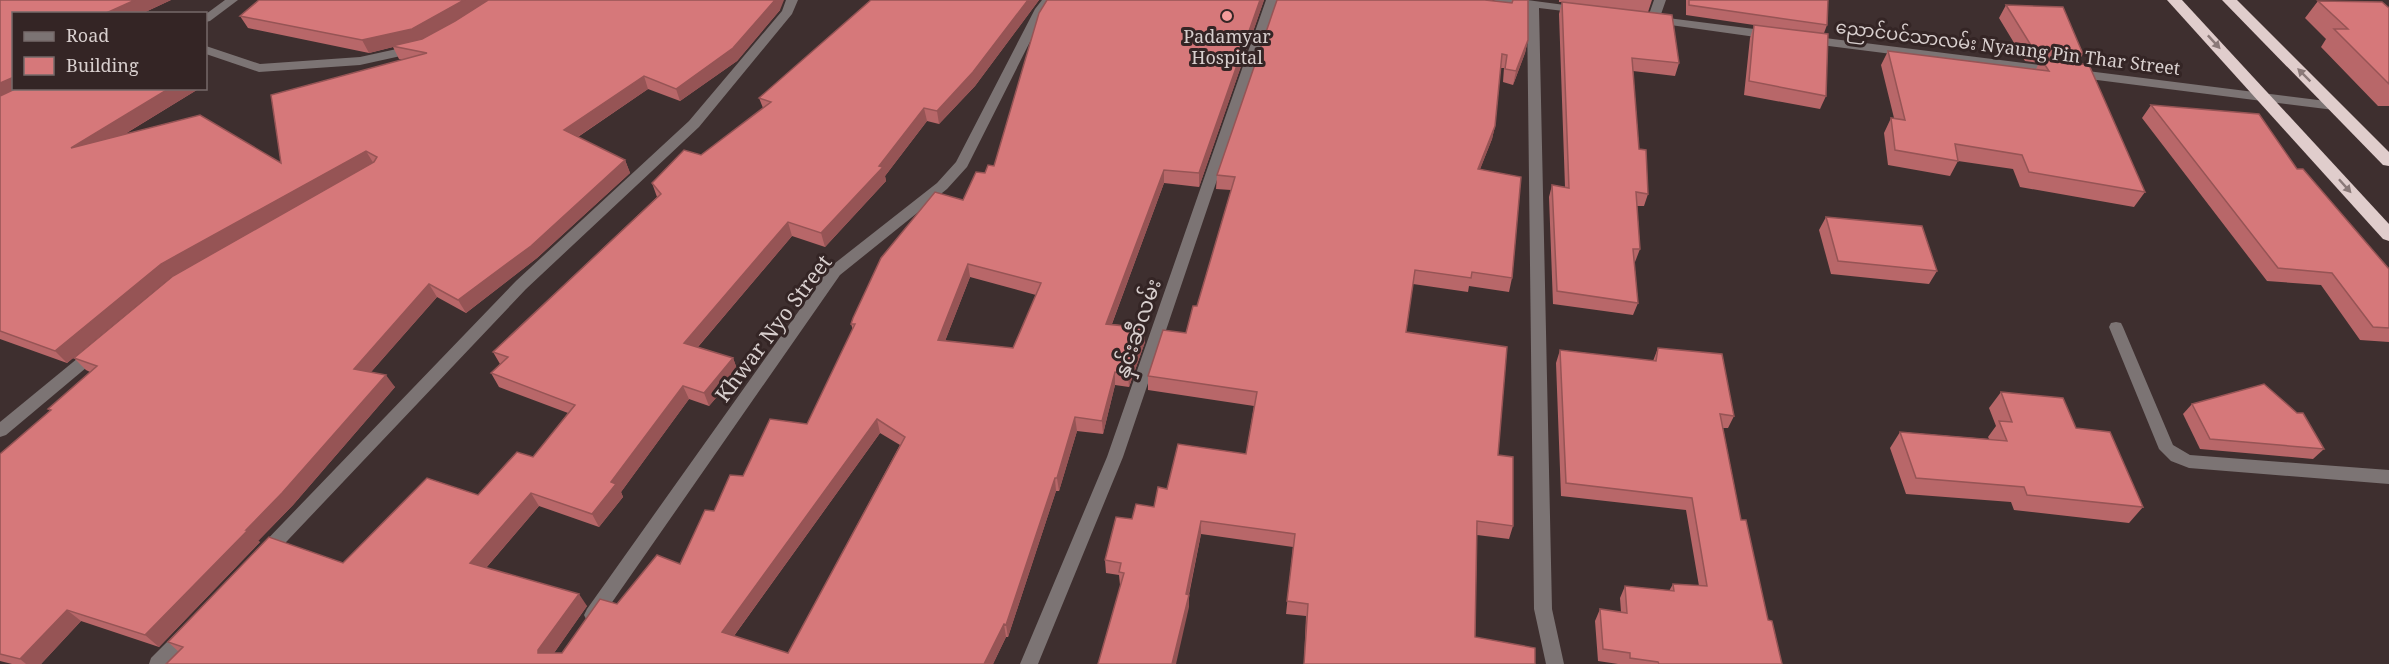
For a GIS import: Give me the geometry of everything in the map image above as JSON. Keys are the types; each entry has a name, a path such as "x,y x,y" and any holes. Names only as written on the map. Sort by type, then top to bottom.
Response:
{"highway":[{"path":"2174,0 2389,235"},
{"path":"2229,0 2389,161"}],"street":[{"path":"207,18 232,0"},
{"path":"257,561 521,285 693,124 788,12 792,0"},
{"name":"Khwar Nyo Street","path":"585,626 835,271 934,193 962,164 1041,9 1048,0"},
{"name":"နှင်းဆီလမ်း","path":"1029,664 1115,457 1272,0"},
{"path":"1499,0 1588,12"},
{"name":"ညောင်ပင်သာလမ်း Nyaung Pin Thar Street","path":"1660,0 1648,19 2334,106"},
{"path":"1533,4 1543,609 1555,664"},
{"path":"207,50 259,68 360,61 423,47 431,43"},
{"path":"2116,327 2167,448 2176,456 2189,461 2389,477"},
{"path":"0,431 106,342"},
{"path":"158,664 199,621"}],"building":[{"path":"0,0 135,0 108,12 12,12 12,78 0,83"},
{"path":"259,0 464,0 412,29 362,40 240,16"},
{"path":"488,0 775,0 733,48 676,89 644,76 564,130 625,160 531,246 458,300 429,284 354,369 386,375 282,493 246,530 248,530 145,635 67,610 20,659 0,654 0,454 97,366 74,358 173,276 374,162 377,157 366,151 161,264 55,351 0,331 0,96 13,90 167,90 71,148 200,115 281,163 271,95 427,53 392,46 422,39"},
{"path":"871,0 1028,0 973,72 937,111 924,108 879,166 883,167 821,233 788,222 684,343 733,358 704,393 683,386 611,482 616,484 592,514 531,493 470,563 579,594 538,653 562,653 600,599 617,604 657,555 680,564 705,510 714,511 730,475 743,476 770,419 807,424 855,324 851,324 853,318 881,258 935,192 963,200 976,172 985,173 988,165 994,166 1039,13 1047,0 1260,0 1199,173 1164,170 1106,324 1144,328 1128,374 1115,372 1102,421 1075,417 1057,478 1055,478 1006,625 1004,624 984,664 166,664 183,647 168,642 269,537 343,563 427,478 478,495 517,452 533,457 575,405 491,373 508,357 493,352 661,194 652,183 684,150 701,155 771,102 759,98","holes":["968,264 1041,283 1013,348 938,340","877,419 905,437 788,653 722,632"]},
{"path":"1277,0 1485,0 1512,3 1513,0 1528,0 1528,40 1516,71 1505,69 1507,55 1502,54 1495,126 1478,169 1521,177 1512,278 1472,272 1471,278 1415,270 1406,332 1507,347 1498,455 1513,457 1513,526 1477,521 1475,637 1535,648 1535,664 1304,664 1308,604 1287,601 1295,534 1201,521 1186,594 1189,595 1172,664 1098,664 1124,573 1119,572 1121,563 1105,560 1116,517 1132,519 1136,504 1154,507 1158,487 1167,489 1178,444 1246,454 1257,392 1148,376 1163,330 1186,333 1193,306 1197,306 1235,177 1217,175"},
{"path":"1689,0 1828,0 1827,25 1689,5"},
{"path":"2318,1 2382,2 2389,8 2389,84 2334,29 2348,29"},
{"path":"1562,2 1672,15 1679,63 1632,58 1639,149 1646,150 1648,194 1636,192 1640,249 1633,249 1638,303 1557,291 1552,185 1569,188"},
{"path":"2006,5 2063,7 2083,54 2032,47"},
{"path":"1754,25 1828,34 1826,96 1749,81"},
{"path":"1888,51 2049,71 2041,59 2089,65 2145,192 2029,172 2022,155 1955,144 1958,161 1895,150 1891,118 1905,120"},
{"path":"2151,105 2259,114 2297,169 2303,169 2389,269 2389,328 2373,327 2332,273 2278,268"},
{"path":"1826,217 1922,226 1937,271 1838,261"},
{"path":"1658,348 1722,354 1734,416 1720,414 1741,520 1746,520 1768,620 1772,621 1782,664 1659,664 1630,658 1630,653 1603,649 1600,609 1627,613 1625,586 1674,591 1673,584 1707,586 1692,498 1566,483 1560,350 1656,361"},
{"path":"2264,384 2297,413 2303,413 2324,449 2210,439 2192,404"},
{"path":"2001,392 2063,398 2076,428 2110,432 2143,507 2027,495 2024,487 1916,478 1900,432 2007,441 1999,421 2012,422"}],"place":[{"name":"Padamyar Hospital","path":"1227,16"}]}
